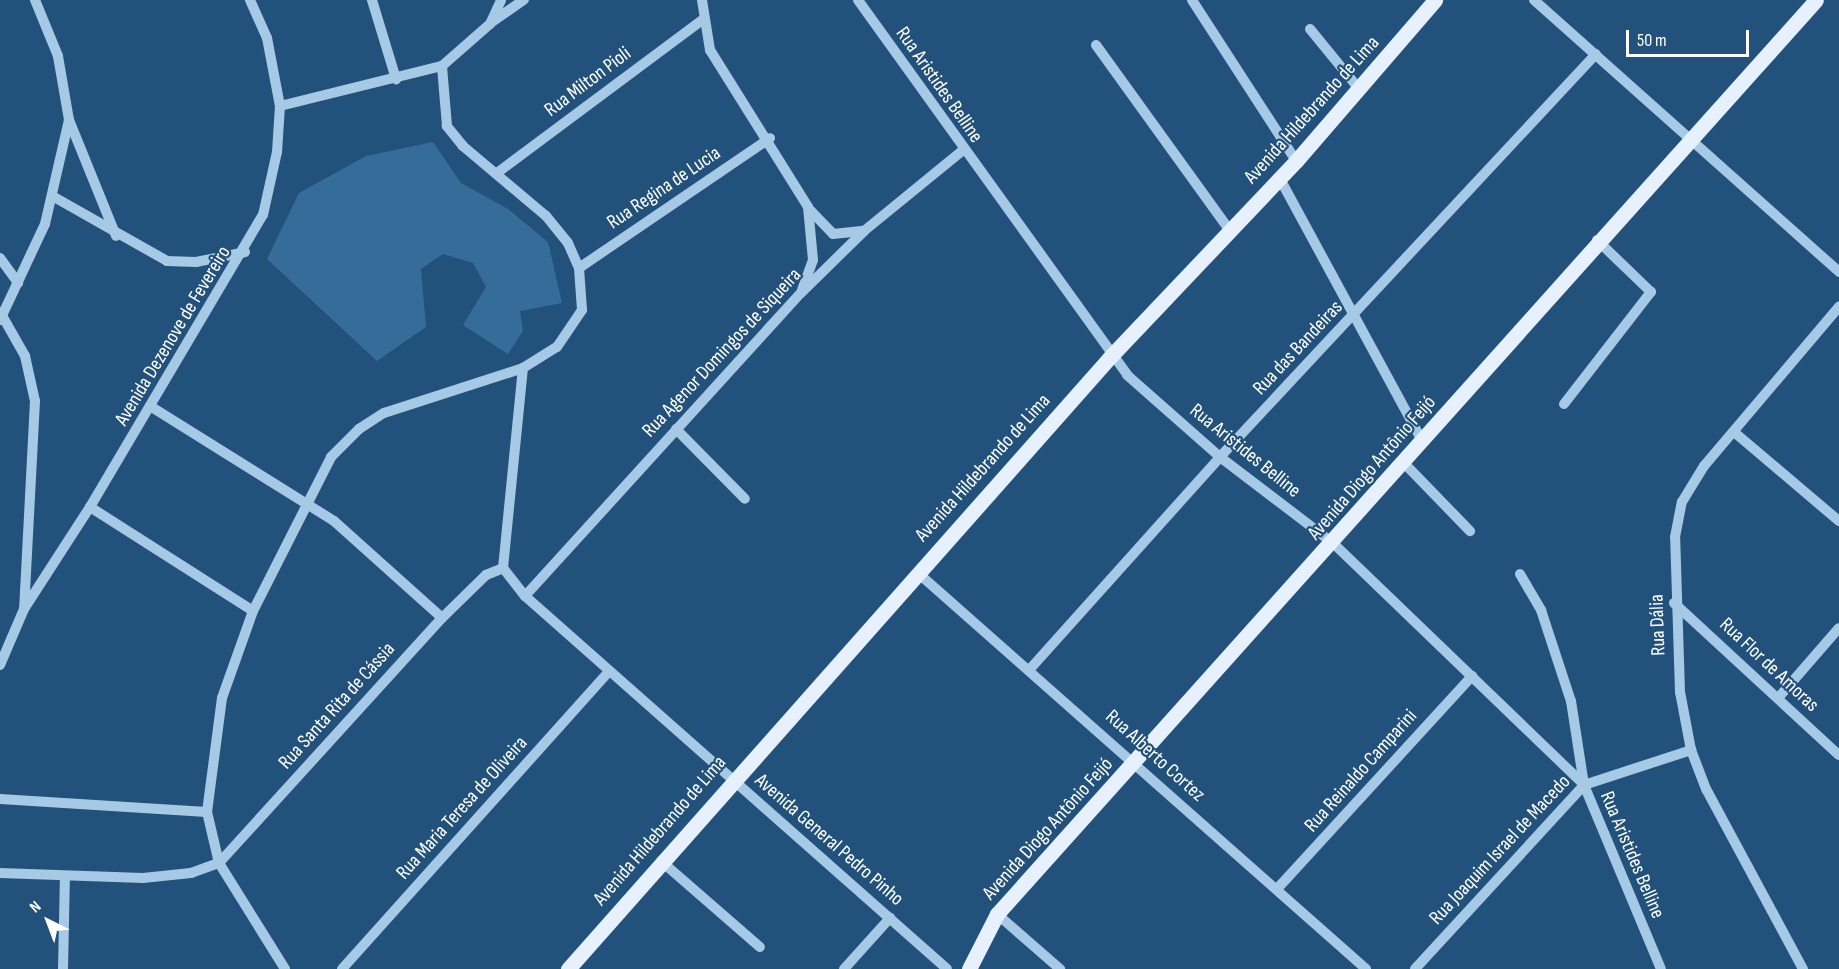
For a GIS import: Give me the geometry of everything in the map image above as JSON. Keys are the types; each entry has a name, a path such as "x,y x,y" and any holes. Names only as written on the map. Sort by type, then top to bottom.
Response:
{"main road":[{"name":"Avenida Hildebrando de Lima","path":"568,969 661,861 1110,357 1280,179 1360,90 1435,0"},
{"name":"Avenida Diogo Antônio Feijó","path":"969,969 997,914 1137,763 1334,544 1597,240 1816,0"}],"street":[{"path":"35,0 58,56 69,120 116,236"},
{"name":"Avenida Dezenove de Fevereiro","path":"0,665 24,609 90,507 245,252 273,177 280,106 267,38 250,0"},
{"path":"372,0 396,79"},
{"path":"490,24 501,0"},
{"path":"280,106 442,66 490,24 524,0"},
{"path":"702,0 702,20 710,50 770,138 808,207 833,234 864,231"},
{"name":"Rua Aristides Belline","path":"858,0 962,151 1110,357 1220,457 1334,544 1584,785 1661,969"},
{"path":"1192,0 1296,161"},
{"path":"1534,0 1839,272"},
{"name":"Rua Milton Pioli","path":"497,173 702,20"},
{"path":"1310,30 1360,90"},
{"path":"1096,45 1230,231"},
{"name":"Rua das Bandeiras","path":"1030,669 1220,457 1596,54"},
{"path":"285,969 219,863 207,812 222,698 253,611 306,502 331,457 373,418 523,368 573,330 582,310 579,267 546,216 447,126 442,66"},
{"path":"24,609 35,401 25,356 1,315 18,283 54,197 69,120"},
{"name":"Rua Regina de Lucia","path":"579,267 770,138"},
{"name":"Rua Agenor Domingos de Siqueira","path":"525,596 801,293 864,231 962,151"},
{"path":"1280,179 1423,442"},
{"path":"54,197 116,236 166,261 196,262 245,252"},
{"path":"801,293 813,260 808,207"},
{"path":"1564,404 1652,292 1597,240"},
{"path":"0,258 18,283"},
{"name":"Rua Dália","path":"1803,969 1706,789 1691,750 1680,692 1674,603 1682,502 1734,432 1839,307"},
{"path":"503,568 523,368"},
{"path":"150,406 306,502 442,618"},
{"path":"676,429 745,499"},
{"path":"1734,432 1839,521"},
{"path":"1404,463 1470,531"},
{"path":"90,507 253,611"},
{"name":"Avenida General Pedro Pinho","path":"503,568 525,596 947,969"},
{"name":"Rua Santa Rita de Cássia","path":"219,863 442,618 486,575 503,568"},
{"name":"Rua Alberto Cortez","path":"918,573 1137,763 1277,890 1353,965 1366,969"},
{"path":"1520,574 1541,610 1571,701 1584,785"},
{"name":"Rua Flor de Amoras","path":"1674,603 1779,697 1839,755"},
{"path":"1779,697 1839,628"},
{"name":"Rua Maria Teresa de Oliveira","path":"342,969 609,671"},
{"name":"Rua Reinaldo Camparini","path":"1277,890 1472,676"},
{"name":"Rua Joaquim Israel de Macedo","path":"1415,969 1584,785 1691,750"},
{"path":"0,799 207,812"},
{"path":"661,861 760,947"},
{"path":"0,873 65,877 162,876 219,863"},
{"path":"63,969 65,877"},
{"path":"997,914 1060,969"},
{"path":"844,969 890,918"}],"shaded area":[{"path":"433,142 461,183 508,209 548,242 562,303 520,311 523,331 508,354 463,325 486,287 473,263 443,254 421,269 426,327 377,361 267,259 299,193 366,156"}]}
